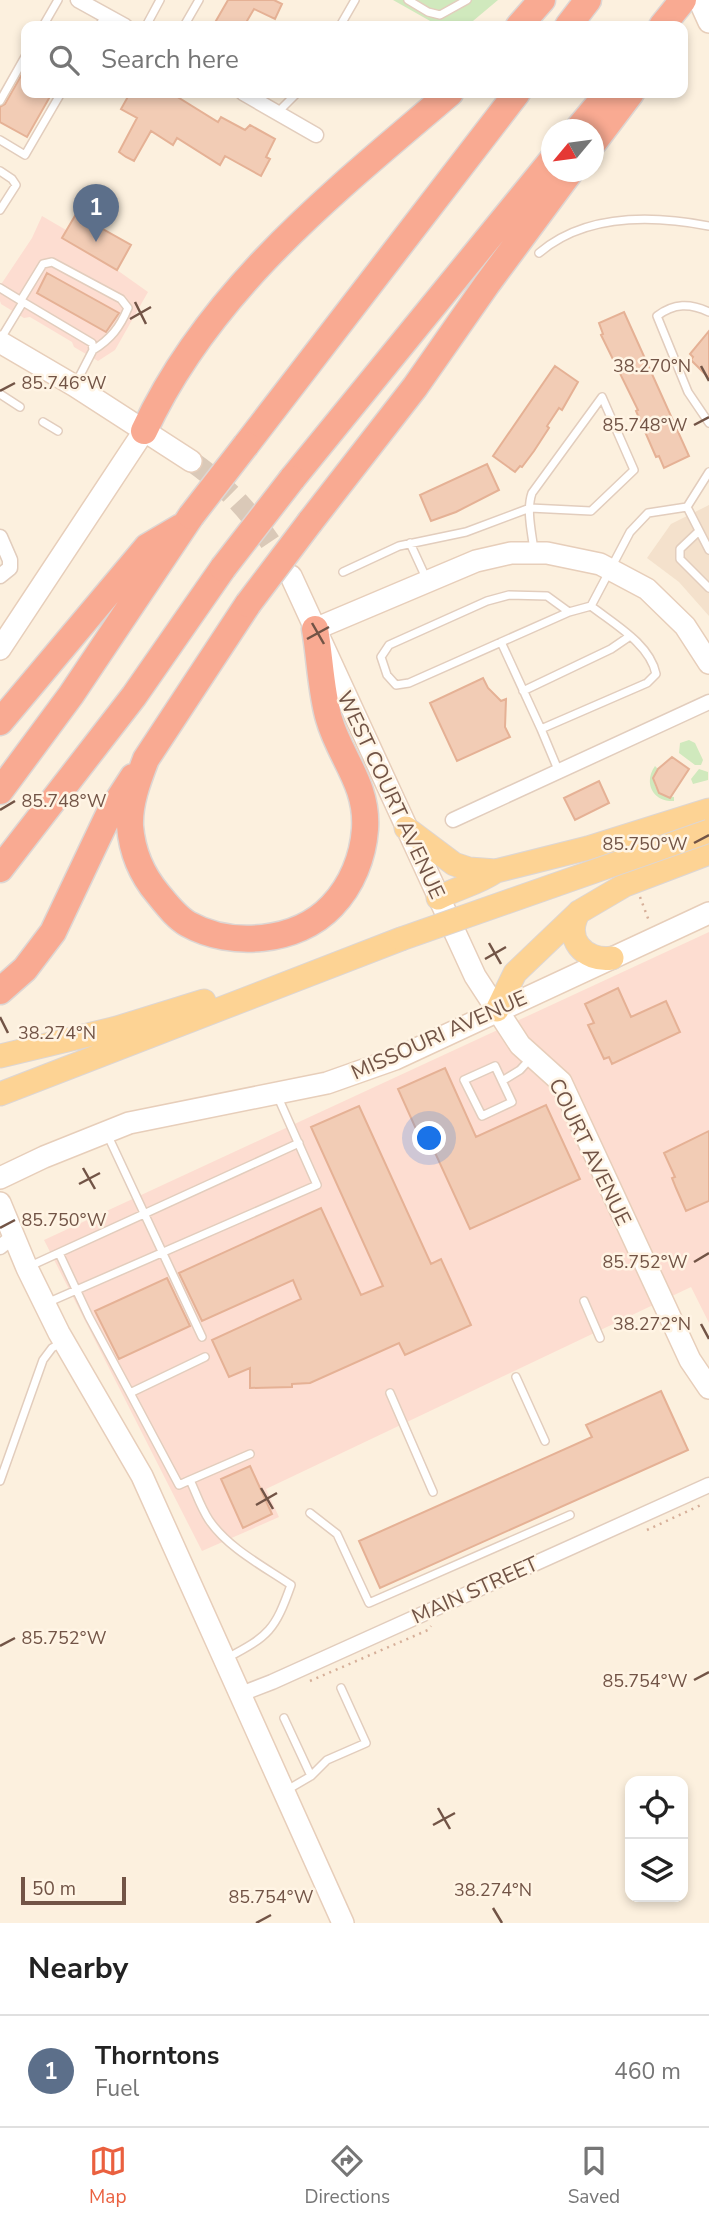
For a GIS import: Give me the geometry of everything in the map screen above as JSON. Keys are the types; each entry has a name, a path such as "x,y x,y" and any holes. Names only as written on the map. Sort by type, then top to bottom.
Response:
{"highway":[{"path":"523,21 542,0"},
{"path":"572,21 588,0"},
{"path":"666,21 684,0"},
{"path":"144,430 159,399 232,295 306,218 444,98"},
{"path":"0,791 71,695 189,520 513,98"},
{"path":"586,119 604,98"},
{"path":"604,128 627,98"},
{"path":"0,869 134,696 223,568 292,479 541,172"},
{"path":"0,991 25,969 53,932 109,814 248,604 415,387 563,182"},
{"path":"0,722 147,547 189,520"},
{"path":"167,723 146,759 135,788 131,814 133,845 140,868 153,888 171,910 187,923 211,934 236,939 261,938 288,933 311,922 331,907 348,884 363,844 365,816 359,787 329,719 316,629"}],"main road":[{"path":"407,828 454,864 469,869 496,871 624,837 709,810"},
{"path":"0,1094 401,939 709,831"},
{"path":"498,1010 515,973 579,912 613,891 639,890 709,853"},
{"path":"438,898 461,886 485,879 496,871"},
{"path":"579,912 573,925 574,939 578,945 593,957 612,958"},
{"path":"0,1056 117,1028 401,939"}],"street":[{"path":"78,0 102,21"},
{"path":"699,0 709,22"},
{"path":"252,98 316,135"},
{"path":"0,341 191,461"},
{"path":"0,649 144,430"},
{"path":"0,537 10,560 10,568 0,576"},
{"path":"316,629 476,561 511,553 534,552 583,559 611,569 647,589 685,626 709,663"},
{"name":"WEST COURT AVENUE","path":"291,576 475,976 498,1010"},
{"path":"453,820 708,706"},
{"name":"MISSOURI AVENUE","path":"0,1178 44,1157 129,1124 327,1083 396,1059 709,913"},
{"name":"COURT AVENUE","path":"498,1010 520,1045 561,1082 690,1360 709,1388"},
{"path":"0,1202 7,1241 27,1268 64,1342 142,1476 343,1923"},
{"name":"MAIN STREET","path":"241,1694 709,1485"}],"lane":[{"path":"46,21 58,0"},
{"path":"149,21 160,0"},
{"path":"187,21 199,0"},
{"path":"343,21 355,0"},
{"path":"408,0 428,12 440,15 467,0"},
{"path":"0,102 21,64"},
{"path":"0,140 25,155 58,98"},
{"path":"277,112 292,98"},
{"path":"0,171 12,178 16,184 0,210"},
{"path":"539,253 572,232 598,223 630,219 674,219 709,226"},
{"path":"0,341 43,264 52,262 121,299 128,308 123,320 110,339 93,350 75,386"},
{"path":"0,288 92,343 93,350"},
{"path":"709,312 686,304 657,316 688,392 709,423"},
{"path":"0,394 20,407"},
{"path":"344,572 410,543 466,532 530,508 591,511 634,470 602,397 532,493 530,508 534,552"},
{"path":"43,422 58,431"},
{"path":"569,612 547,596 509,595 487,601 389,645 381,657 387,675 396,685 409,683 569,612 591,606 630,532 648,513 687,507 709,472"},
{"path":"687,507 709,550"},
{"path":"699,531 680,549 680,559 709,588"},
{"path":"410,543 428,581"},
{"path":"541,729 647,683 656,674 653,660 630,636 591,606"},
{"path":"523,691 611,649 630,636"},
{"path":"501,642 559,772"},
{"path":"502,1080 520,1070 532,1057"},
{"path":"495,1066 502,1080 512,1102 482,1116 464,1080 495,1066"},
{"path":"45,1304 317,1185 276,1093"},
{"path":"106,1132 202,1337"},
{"path":"27,1268 299,1143"},
{"path":"59,1253 179,1485 250,1454"},
{"path":"584,1301 600,1338"},
{"path":"0,1481 43,1360 52,1348 64,1342"},
{"path":"130,1393 205,1357"},
{"path":"516,1377 545,1441"},
{"path":"390,1393 433,1492"},
{"path":"190,1480 207,1518 217,1531 290,1585 281,1613 270,1632 259,1641 226,1658"},
{"path":"310,1513 337,1534 369,1603 570,1515"},
{"path":"284,1792 311,1776 327,1760 366,1743 341,1688"},
{"path":"284,1718 311,1776"}],"path":[{"path":"639,890 649,920"}],"shaded area":[{"path":"76,214 131,245 117,270 148,292 115,350 98,361 74,347 72,342 30,317 24,318 0,301 0,286 32,238 42,216 66,230"},
{"path":"709,505 709,616 679,582 647,558 671,524"},
{"path":"709,932 709,1323 691,1287 266,1489 279,1517 202,1551 44,1240"}],"green space":[{"path":"393,0 498,0 473,21 430,21"},
{"path":"689,740 695,743 703,760 701,765 695,765 679,753 680,743"},
{"path":"655,766 658,769 654,779 656,788 663,795 674,797 674,801 660,798 652,790 650,779"},
{"path":"699,769 708,772 708,780 693,784 691,779"}],"building":[{"path":"228,0 274,0 282,4 275,19 254,9 247,21 216,21"},
{"path":"21,76 21,98 49,98 27,137 0,122 0,107 5,104"},
{"path":"127,98 179,98 218,122 221,117 245,130 250,125 275,139 266,157 270,159 261,176 225,156 220,165 177,138 173,145 151,131 134,161 119,152 137,118 121,109"},
{"path":"76,214 131,245 117,270 62,238"},
{"path":"47,273 119,313 106,332 37,293"},
{"path":"624,312 689,456 664,468 659,456 656,457 636,411 638,410 601,335 603,334 599,323"},
{"path":"709,331 709,378 691,360 693,357 690,354"},
{"path":"555,366 578,382 562,410 559,408 547,426 549,428 534,451 515,472 493,456"},
{"path":"487,464 499,490 456,512 431,521 420,495"},
{"path":"483,678 488,688 501,701 506,699 505,727 510,737 457,761 430,703"},
{"path":"672,757 689,769 670,798 659,793 653,778 658,769"},
{"path":"599,781 609,803 575,820 564,798"},
{"path":"618,988 631,1017 666,1001 680,1032 612,1064 609,1057 604,1059 588,1025 594,1023 585,1004"},
{"path":"445,1068 476,1137 546,1105 580,1179 470,1229 432,1146 425,1149 398,1089"},
{"path":"359,1106 431,1264 441,1259 471,1325 405,1355 399,1343 310,1383 292,1384 292,1387 250,1388 250,1368 229,1377 212,1340 301,1299 293,1280 202,1321 179,1273 321,1208 361,1295 383,1286 311,1127"},
{"path":"709,1131 709,1201 686,1211 664,1153"},
{"path":"167,1278 190,1326 119,1359 95,1311"},
{"path":"661,1391 688,1450 380,1588 359,1541 592,1437 586,1425"},
{"path":"250,1466 272,1514 243,1528 221,1479"}],"tunnel":[{"path":"191,461 220,484 246,510 288,571"}],"place":[{"name":"Thorntons","path":"96,242"}]}
